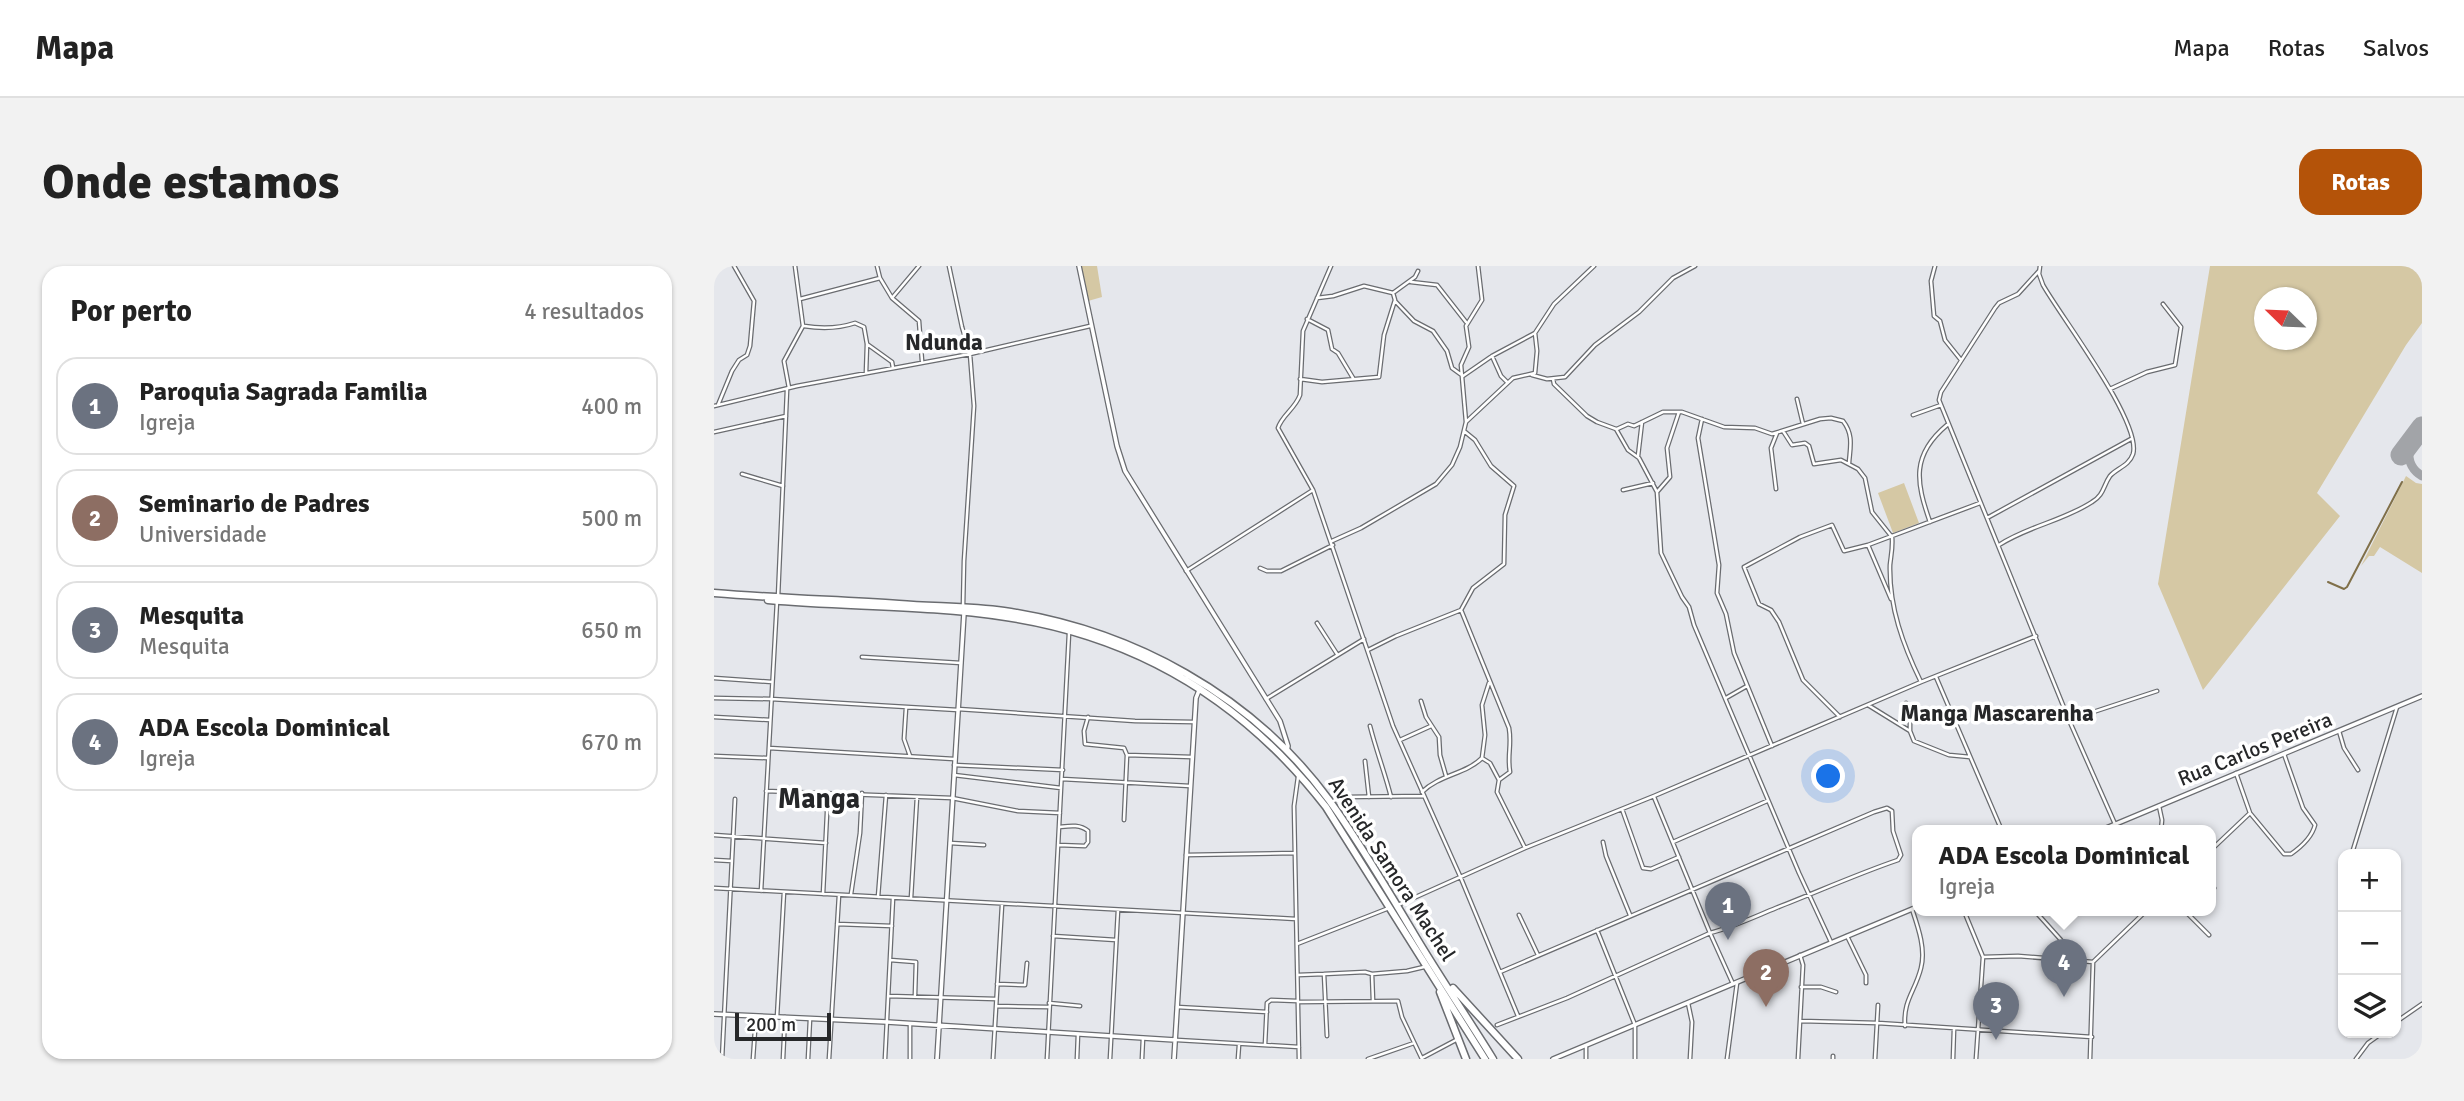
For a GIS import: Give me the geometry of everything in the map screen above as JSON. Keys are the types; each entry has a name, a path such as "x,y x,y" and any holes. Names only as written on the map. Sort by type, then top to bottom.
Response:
{"highway":[{"name":"Avenida Samora Machel","path":"714,595 1005,611 1059,622 1108,637 1155,656 1217,692 1287,751 1330,802 1485,1059"},
{"name":"Avenida Samora Machel","path":"964,610 1069,630 1127,649 1200,687 1266,739 1326,807 1443,979 1493,1059"},
{"path":"1433,975 1466,1059"},
{"path":"1443,979 1518,1058"}],"street":[{"path":"716,406 732,371 739,360 747,355 750,346 754,301 734,266"},
{"path":"761,891 788,388 784,361 803,326 795,266"},
{"path":"877,266 880,278 892,298 919,322 922,361"},
{"path":"892,298 919,266"},
{"path":"937,1059 974,406 970,354 961,327 949,266"},
{"path":"1079,266 1117,446 1125,471 1284,730 1287,751"},
{"path":"1331,266 1306,319 1302,335 1301,389 1298,401 1278,428 1313,490 1400,740 1518,1016"},
{"path":"1466,323 1482,300 1478,266"},
{"path":"1463,376 1492,356 1535,333 1554,304 1589,267 1594,266"},
{"path":"1466,422 1516,376 1532,375 1553,379 1565,377 1595,345 1639,312 1673,278 1695,266"},
{"path":"1935,266 1931,281 1934,316 1940,321 1945,340 1961,360"},
{"path":"1999,545 2018,534 2072,513 2100,497 2109,477 2131,458 2133,453 2132,438 2109,389 2043,285 2040,266"},
{"path":"1393,293 1418,271"},
{"path":"2039,271 2018,294 1994,308 1941,392 1941,405 2114,825"},
{"path":"800,299 880,278"},
{"path":"1260,568 1281,571 1436,484 1452,465 1466,422 1461,365 1469,347 1466,323 1437,285 1409,281"},
{"path":"1317,298 1364,286 1393,293"},
{"path":"1393,293 1395,300 1414,321 1433,331 1447,351 1452,368 1463,376"},
{"path":"1300,379 1322,382 1379,377 1384,335 1395,300"},
{"path":"2109,389 2147,372 2175,365 2181,327 2163,304"},
{"path":"1306,319 1328,330 1332,349 1338,353 1353,378"},
{"path":"803,326 824,329 855,323 863,327 867,344 866,373"},
{"path":"716,406 788,388 970,354 1091,326"},
{"path":"1532,375 1536,371 1537,360 1535,333"},
{"path":"867,344 889,360 893,368"},
{"path":"1492,356 1501,376 1507,382"},
{"path":"1553,379 1554,384 1581,411 1597,422 1616,429 1628,450 1639,458 1653,483 1657,492 1661,553 1689,607 1749,757 1831,942"},
{"path":"1797,399 1803,424"},
{"path":"1913,415 1941,405"},
{"path":"1616,429 1656,418 1663,412 1679,412 1724,427 1755,428 1777,433 1831,418 1843,421 1848,430 1852,444 1849,463"},
{"path":"1657,492 1670,477 1667,448 1679,412"},
{"path":"714,432 786,416"},
{"path":"1702,419 1698,438 1719,565 1717,593 1726,614 1734,653 1772,746"},
{"path":"1639,458 1642,422"},
{"path":"1930,522 1919,485 1918,468 1935,434 1948,424"},
{"path":"1367,650 1461,610 1473,588 1504,564 1505,515 1514,486 1491,466 1475,440 1464,430"},
{"path":"1783,431 1792,445 1805,443 1809,446 1814,464 1835,460 1849,463 1863,475 1872,512 1892,537 1892,601"},
{"path":"1776,489 1771,448 1777,433"},
{"path":"1987,518 2132,438"},
{"path":"742,474 783,486"},
{"path":"1623,490 1653,483"},
{"path":"1185,571 1313,490"},
{"path":"1840,718 1803,680 1779,622 1771,610 1759,604 1744,567 1800,537 1832,525 1842,551 1892,537 1980,503"},
{"path":"1868,545 1892,601 1901,637 1921,682"},
{"path":"1461,610 1512,741 1507,758 1510,772 1499,780"},
{"path":"1317,623 1337,654"},
{"path":"1047,1059 1069,630"},
{"path":"1297,944 1394,906 1525,848 2036,636"},
{"path":"1266,699 1364,639"},
{"path":"862,657 961,663"},
{"path":"1936,677 2000,825"},
{"path":"714,678 772,682"},
{"path":"1330,802 1345,797 1423,794 1432,783 1475,764 1482,758 1485,735 1482,705 1490,681"},
{"path":"1726,698 1748,685"},
{"path":"1174,1059 1194,722 1200,687"},
{"path":"2069,720 2157,691"},
{"path":"714,698 1194,722"},
{"name":"Rua Carlos Pereira","path":"2114,825 2422,698"},
{"path":"1421,701 1431,726 1439,737 1440,755 1447,776"},
{"path":"1906,703 1910,710 1910,731 1914,741 1949,755 1970,757"},
{"path":"1868,705 1910,731"},
{"path":"906,707 905,739 910,756"},
{"path":"2353,849 2397,707"},
{"path":"714,717 771,720"},
{"path":"1088,717 1084,744 1124,748 1128,755 1124,820"},
{"path":"1370,726 1391,797"},
{"path":"1400,740 1431,726"},
{"path":"2339,731 2344,748 2358,770"},
{"path":"769,748 954,759"},
{"path":"2236,774 2250,813 2284,854 2291,854 2299,849 2313,831 2315,822 2304,808 2284,754"},
{"path":"1128,755 1192,757"},
{"path":"714,756 768,758"},
{"path":"1482,758 1490,763 1499,780 1497,792 1525,848"},
{"path":"1365,761 1369,797"},
{"path":"954,765 1063,770"},
{"path":"954,775 1061,788"},
{"path":"1299,1059 1294,806 1296,779 1300,775"},
{"path":"1062,779 1190,786"},
{"path":"766,791 952,798 1018,811 1060,813"},
{"path":"823,894 828,793"},
{"path":"850,895 860,833 862,793"},
{"path":"878,897 886,795"},
{"path":"1654,796 1710,933 1735,983 1727,1059"},
{"path":"911,899 918,797"},
{"path":"722,1059 735,799"},
{"path":"1673,842 1768,801"},
{"path":"2159,806 2162,825"},
{"path":"1497,1025 1567,998 1710,933 1900,858 1893,831 1892,811 1887,808 1874,812 1500,972"},
{"path":"1622,809 1643,868 1651,869 1679,857"},
{"path":"2216,845 2250,813"},
{"path":"1058,845 1084,846 1088,831 1076,826 1059,827"},
{"path":"714,835 826,842"},
{"path":"1603,842 1630,915"},
{"path":"950,843 984,845"},
{"path":"1186,855 1295,853"},
{"path":"714,860 732,861"},
{"path":"714,888 1296,919"},
{"path":"778,1017 784,892"},
{"path":"829,1059 839,895"},
{"path":"884,1059 893,898"},
{"path":"993,1059 1002,904"},
{"path":"1553,1059 1912,909"},
{"path":"1110,1059 1118,910"},
{"path":"1519,915 1538,956"},
{"path":"1905,1026 1905,1006 1918,977 1922,958 1916,916"},
{"path":"1966,916 1983,957 1976,1059"},
{"path":"2039,916 2062,942 2073,960"},
{"path":"2190,916 2208,935"},
{"path":"2090,1059 2093,962 2139,918"},
{"path":"837,923 892,926"},
{"path":"1597,929 1634,1025 1635,1059"},
{"path":"1053,936 1116,940"},
{"path":"1847,936 1866,975 1866,984"},
{"path":"1798,1059 1803,965 1800,955"},
{"path":"1983,957 2018,956 2093,962"},
{"path":"890,960 916,962 915,996"},
{"path":"997,984 1025,985 1027,963"},
{"path":"1298,975 1372,974 1428,966"},
{"path":"1324,974 1327,1036"},
{"path":"1372,974 1373,1001"},
{"path":"1801,987 1821,987 1836,992"},
{"path":"888,996 996,999"},
{"path":"1265,1045 1267,1003 1271,1000 1398,1000 1402,1017 1422,1058 1458,1039"},
{"path":"1688,1003 1692,1022 1690,1059"},
{"path":"1875,1059 1878,1004"},
{"path":"2401,1019 2422,1004"},
{"path":"996,1006 1080,1006"},
{"path":"1177,1007 1267,1012"},
{"path":"714,1014 910,1023 1299,1048"},
{"path":"753,1059 756,1016"},
{"path":"782,1059 785,1017"},
{"path":"808,1059 810,1018"},
{"path":"1801,1021 1878,1023 2092,1037"},
{"path":"910,1023 910,1059"},
{"path":"1953,1059 1954,1029"},
{"path":"1077,1059 1078,1034"},
{"path":"1142,1059 1143,1038"},
{"path":"2356,1059 2376,1038"},
{"path":"1368,1059 1414,1042"},
{"path":"1238,1059 1239,1044"},
{"path":"1586,1047 1586,1059"}],"shaded area":[{"path":"1081,266 1097,266 1102,297 1088,301"},
{"path":"2210,266 2422,266 2422,323 2317,493 2340,516 2203,690 2158,584"},
{"path":"2406,476 2422,484 2422,573 2380,547 2374,556 2369,556 2361,566"},
{"path":"1904,483 1919,523 1893,533 1878,493"}],"waterway":[{"path":"2328,582 2344,589 2347,587 2402,482"}],"taxiway":[{"path":"2410,443 2410,462 2422,476"}],"runway":[{"path":"2401,455 2422,427"}],"place":[{"name":"Paroquia Sagrada Familia","path":"1728,940"},
{"name":"ADA Escola Dominical","path":"2064,997"},
{"name":"Seminario de Padres","path":"1766,1007"},
{"name":"Mesquita","path":"1996,1040"}],"district":[{"name":"Ndunda","path":"944,342"},
{"name":"Manga Mascarenha","path":"1997,713"},
{"name":"Manga","path":"819,799"}]}
